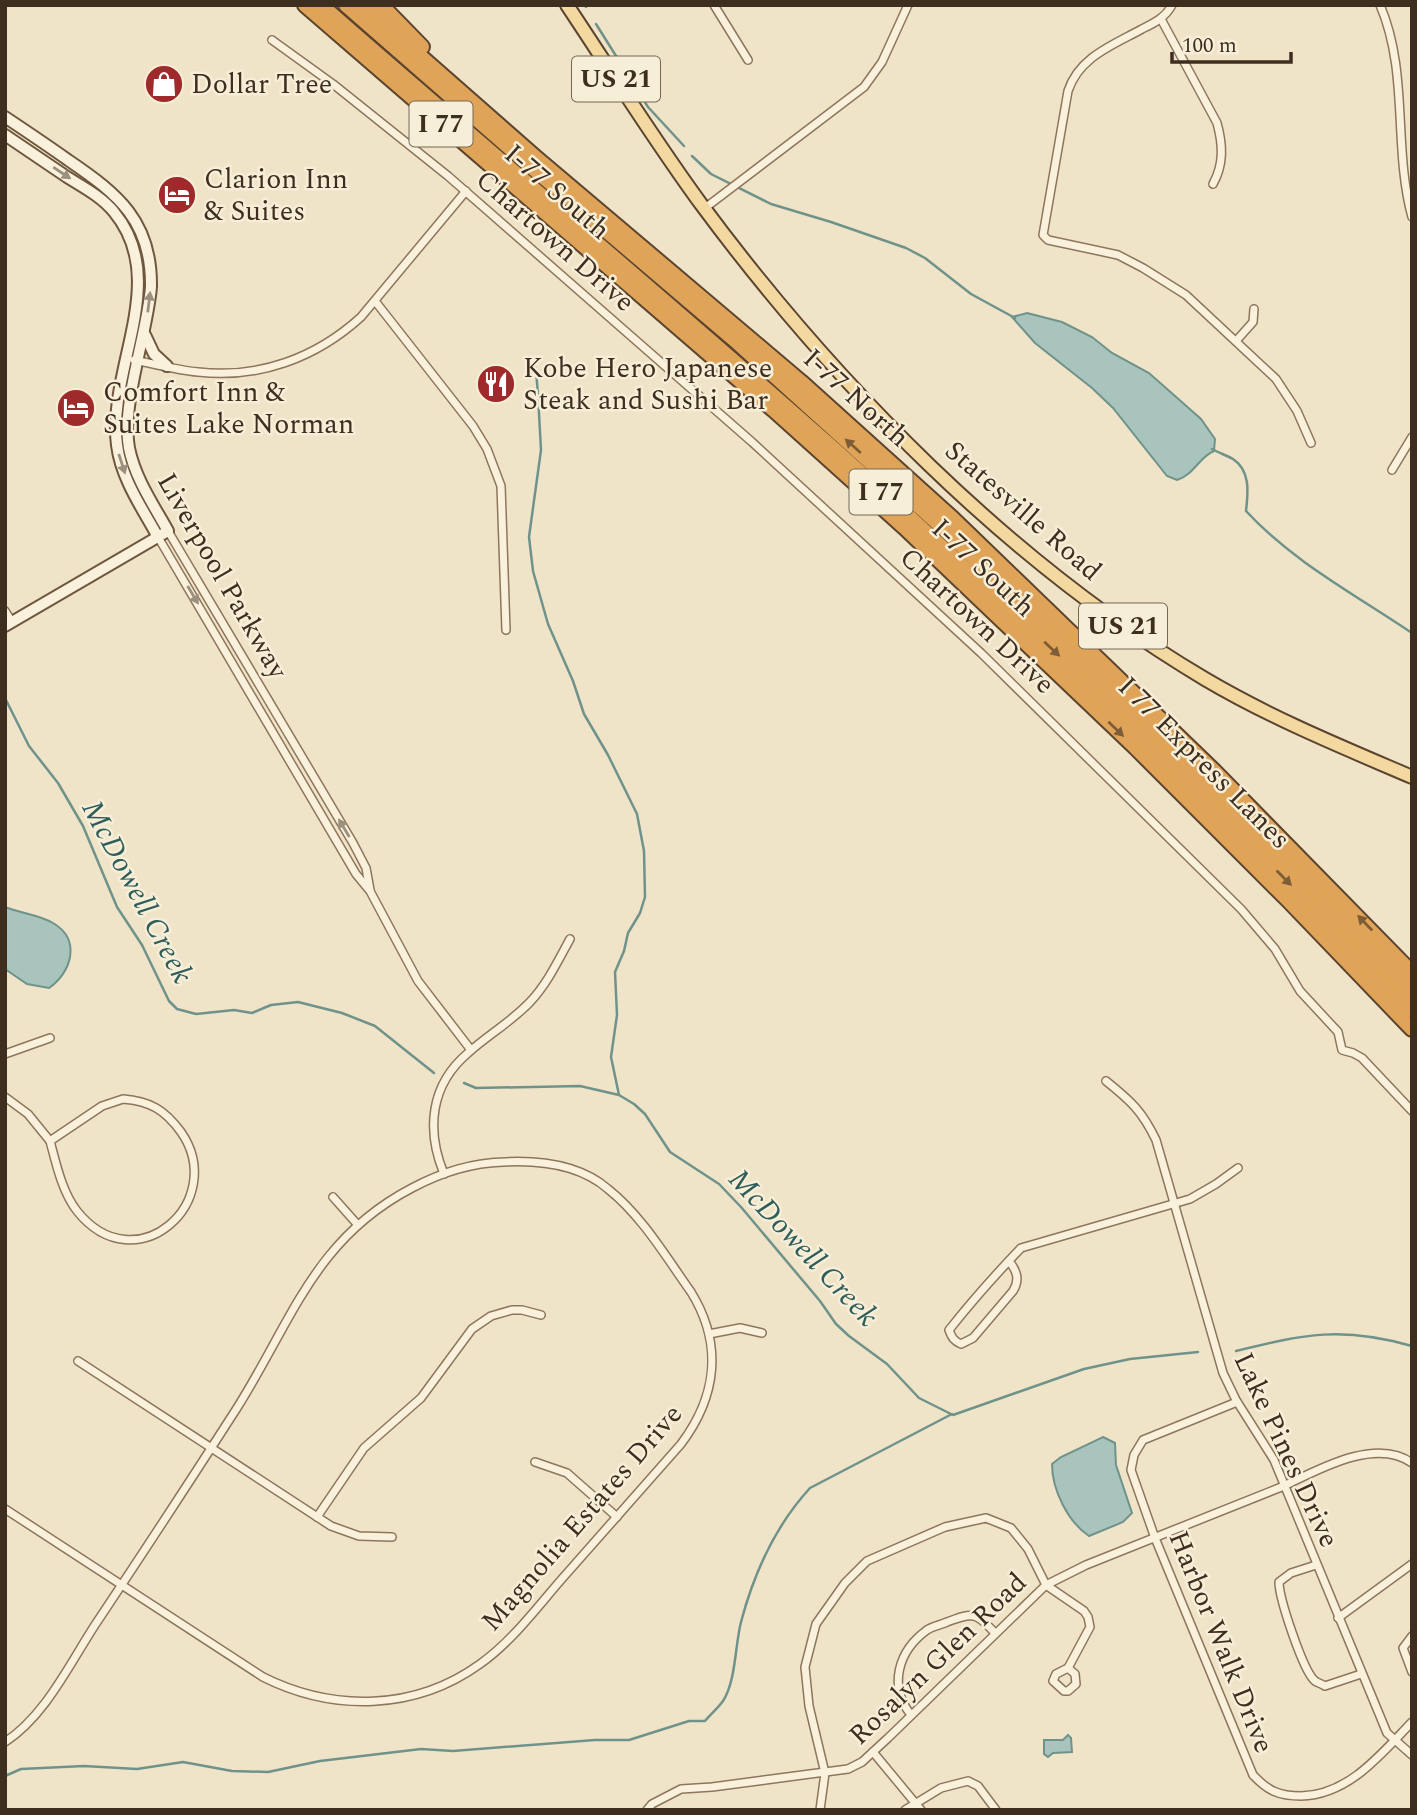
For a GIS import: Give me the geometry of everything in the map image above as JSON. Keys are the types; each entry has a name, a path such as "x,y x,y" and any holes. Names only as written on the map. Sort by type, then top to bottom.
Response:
{"highway":[{"path":"294,5 344,39"},
{"name":"I-77 South","path":"305,5 775,411 895,519 1152,764 1412,1029"},
{"name":"I 77 Express Lanes","path":"321,5 782,403 986,588 1179,772 1412,1010"},
{"name":"I 77 Express Lanes","path":"346,5 792,391 1013,594 1187,763 1412,992"},
{"name":"I-77 North","path":"362,5 801,382 960,526 1265,822 1412,973"},
{"path":"381,5 481,109"},
{"path":"1127,686 1187,763"},
{"path":"1362,977 1412,1017"}],"main road":[{"name":"Statesville Road","path":"566,5 705,208 787,313 877,411 973,504 1061,578 1137,636 1220,688 1290,724 1412,777"}],"street":[{"path":"714,5 748,60"},
{"path":"705,208 864,87 881,62 908,5"},
{"path":"1172,5 1161,19 1096,54 1073,79 1066,103 1043,235 1048,240 1118,255 1186,295 1284,390 1311,443"},
{"path":"1380,5 1396,61 1401,155 1412,217"},
{"path":"1161,19 1217,123 1221,137 1221,168 1213,184"},
{"name":"Chartown Drive","path":"272,40 344,92 466,191 761,450 981,653 1265,936 1300,990 1338,1032 1342,1050 1362,1058 1412,1111"},
{"name":"Liverpool Parkway","path":"5,117 103,183 131,213 144,241 151,273 145,332 129,411 129,446 138,477 163,534 356,874 370,891 413,974 471,1050"},
{"name":"Liverpool Parkway","path":"5,135 102,200 119,220 132,247 138,280 138,299 118,402 117,445 132,491 163,534 353,843 366,868 370,891"},
{"path":"127,358 195,372 222,374 250,372 282,365 324,345 354,323 466,191"},
{"path":"375,300 473,426 501,486 506,630"},
{"path":"1236,341 1253,322 1254,309"},
{"path":"145,332 151,349 167,366"},
{"path":"1392,470 1412,437"},
{"path":"5,611 9,624 163,534"},
{"path":"444,1174 434,1144 435,1105 446,1078 471,1050 531,1001 546,982 570,939"},
{"path":"5,1054 50,1038"},
{"name":"Lake Pines Drive","path":"1106,1081 1135,1104 1156,1140 1223,1373 1237,1402 1274,1460 1387,1733 1412,1755"},
{"path":"5,1097 28,1114 50,1141 66,1192 76,1210 94,1227 117,1239 137,1240 156,1234 175,1219 190,1195 194,1161 188,1145 169,1116 152,1104 123,1099 113,1101 50,1141"},
{"name":"Magnolia Estates Drive","path":"5,1509 121,1585 263,1677 280,1686 324,1699 361,1703 383,1702 430,1690 460,1677 480,1664 514,1633 617,1517 698,1421 706,1403 711,1375 709,1334 691,1292 627,1206 600,1182 560,1165 538,1161 484,1164 444,1174 400,1194 357,1224 315,1273 244,1396 121,1585 34,1716 5,1742"},
{"path":"1009,1261 1018,1277 1018,1284 974,1338 961,1344 956,1342 949,1331 1009,1261 1021,1248 1175,1204 1216,1184 1238,1168"},
{"path":"333,1197 357,1224"},
{"path":"317,1517 364,1448 421,1398 472,1329 491,1316 512,1310 541,1315"},
{"path":"709,1334 740,1328 762,1333"},
{"path":"78,1361 317,1517 345,1532 366,1537 392,1537"},
{"name":"Harbor Walk Drive","path":"1237,1402 1151,1436 1140,1444 1131,1470 1155,1538 1253,1775 1275,1794 1305,1796 1341,1786 1363,1771 1412,1722"},
{"name":"Rosalyn Glen Road","path":"647,1810 652,1804 681,1789 848,1769 873,1752 1046,1585 1315,1471 1372,1452 1385,1451 1410,1462"},
{"path":"535,1462 567,1473 617,1517"},
{"path":"820,1810 825,1773 809,1706 805,1667 816,1625 845,1583 867,1561 945,1527 986,1518 1011,1528 1028,1549 1046,1585 1084,1611 1088,1617 1090,1627 1068,1668"},
{"path":"1338,1618 1412,1564"},
{"path":"1316,1565 1291,1573 1279,1582 1279,1595 1303,1659 1314,1681 1325,1686 1361,1674"},
{"path":"911,1715 899,1696 898,1670 909,1646 929,1628 962,1616 975,1616 995,1633"},
{"path":"1412,1636 1403,1648 1412,1672"},
{"path":"873,1752 919,1806"},
{"path":"905,1810 919,1806 941,1788 968,1781 978,1786 996,1810"}],"water":[{"path":"1027,313 1062,322 1092,337 1112,353 1149,373 1201,419 1215,439 1214,451 1183,478 1177,480 1167,476 1113,408 1035,343 1012,317"},
{"path":"5,907 48,920 68,938 68,965 57,982 49,988 27,984 5,969"},
{"path":"1103,1437 1115,1443 1116,1465 1132,1513 1123,1522 1089,1536 1074,1522 1058,1495 1052,1464"},
{"path":"1068,1735 1071,1738 1072,1752 1053,1753 1048,1757 1044,1754 1044,1740 1063,1740"}],"waterway":[{"path":"596,24 648,107 684,146"},
{"path":"692,156 711,174 771,204 906,248 925,258 971,294 1015,318"},
{"path":"532,358 536,370 541,450 529,537 533,571 548,624 584,714 637,814 644,851 645,897 640,913 628,933 615,972 617,1015 611,1057 619,1095"},
{"path":"1212,449 1233,459 1243,470 1247,483 1246,511 1264,529 1304,562 1412,633"},
{"name":"McDowell Creek","path":"5,698 29,746 58,783 83,826 117,907 142,945 169,1001 177,1009 196,1014 234,1010 252,1013 271,1005 298,1002 342,1013 375,1026 434,1073"},
{"name":"McDowell Creek","path":"464,1083 476,1088 580,1086 619,1095 634,1104 645,1114 670,1152 719,1184 741,1207 836,1324 887,1364 919,1398 953,1415 1084,1369 1130,1359 1198,1352"},
{"name":"McDowell Creek","path":"1236,1351 1283,1340 1344,1334 1412,1346"},
{"path":"5,1776 21,1769 84,1766 137,1769 183,1762 232,1771 268,1772 320,1761 421,1749 453,1751 595,1740 629,1740 689,1721 705,1721 727,1693 741,1622 752,1586 777,1534 798,1502 810,1488 952,1414"}],"place":[{"name":"Dollar Tree","path":"164,84"},
{"name":"Clarion Inn & Suites","path":"177,195"},
{"name":"Kobe Hero Japanese Steak and Sushi Bar","path":"496,384"},
{"name":"Comfort Inn & Suites Lake Norman","path":"76,408"}]}
